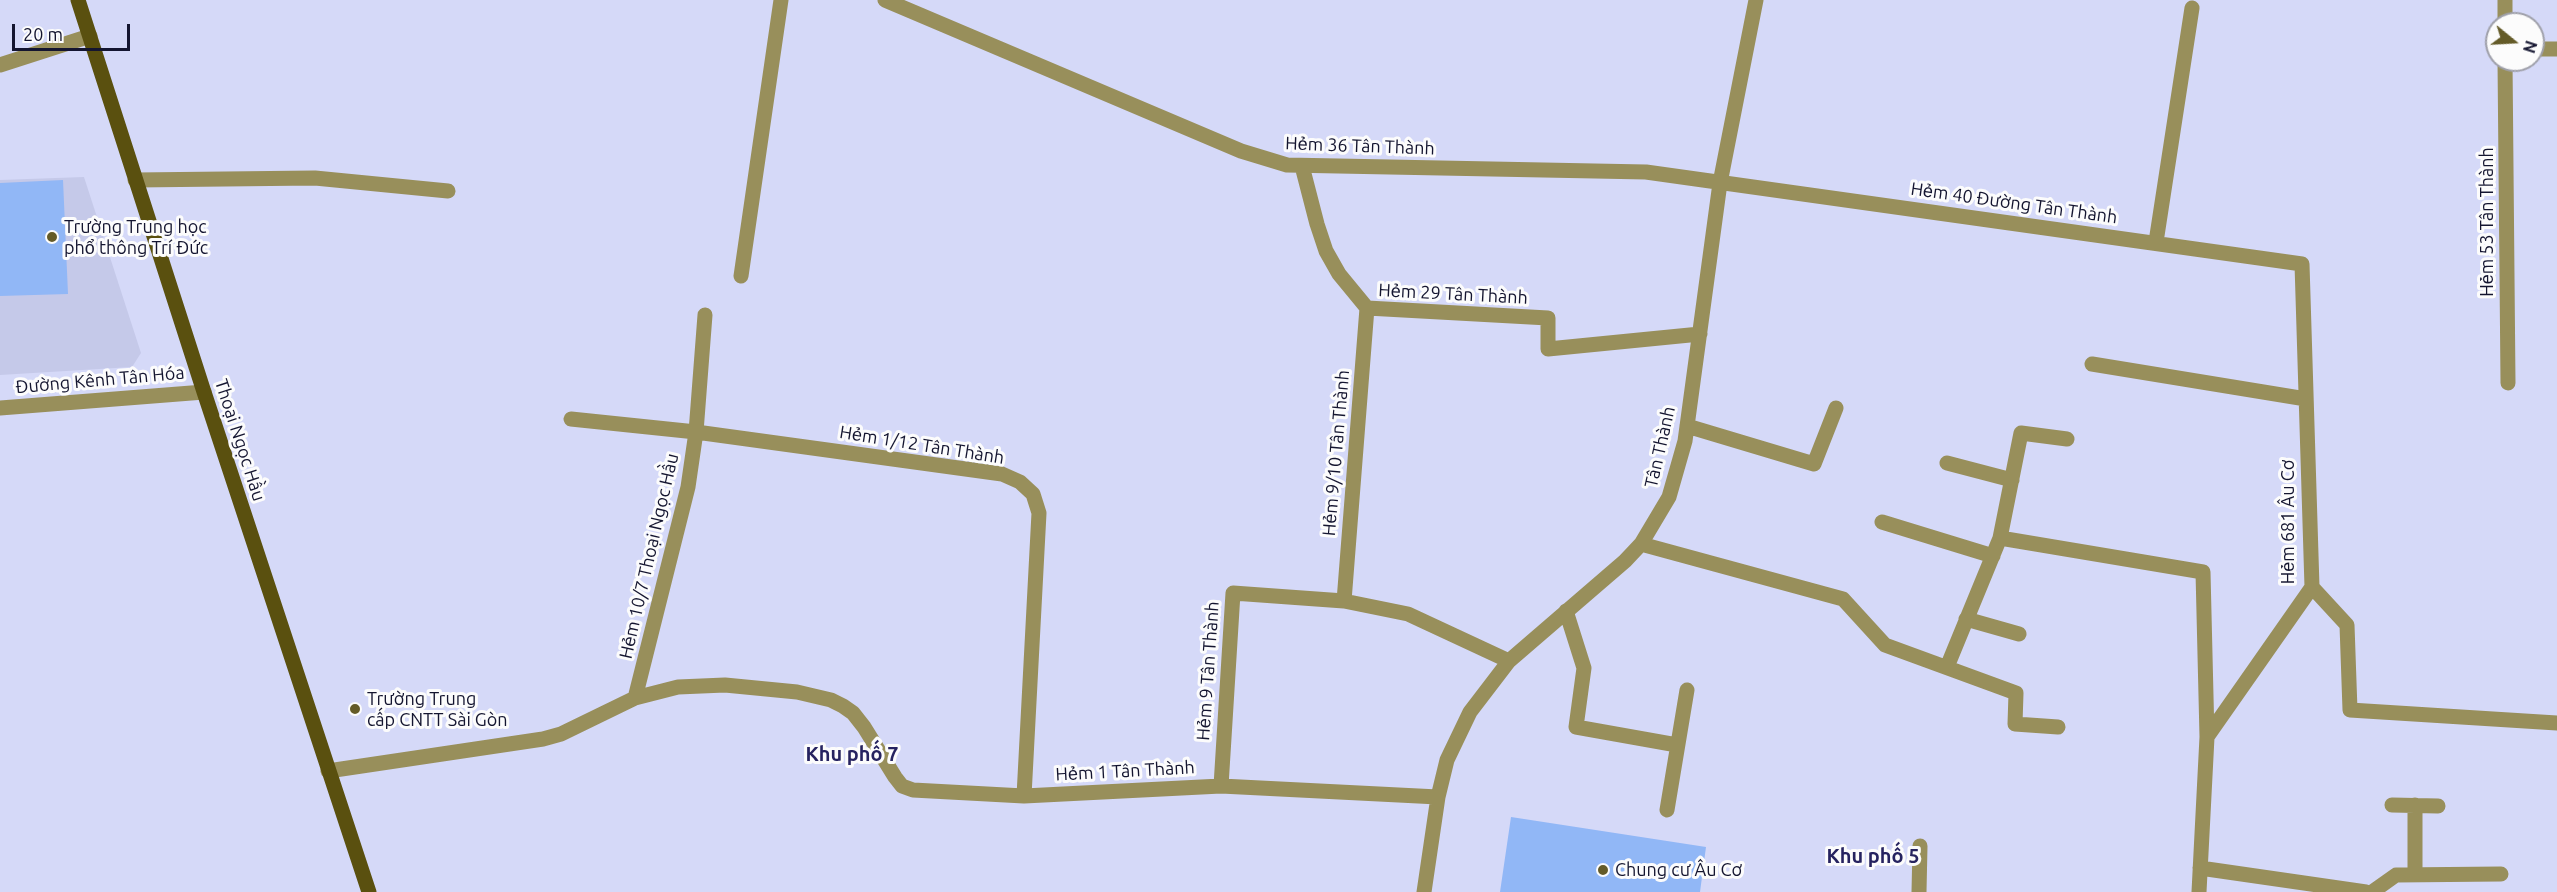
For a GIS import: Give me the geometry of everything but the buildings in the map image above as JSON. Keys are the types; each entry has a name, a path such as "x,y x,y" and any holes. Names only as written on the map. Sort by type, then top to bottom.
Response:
{"main road":[{"name":"Thoại Ngọc Hầu","path":"78,0 369,892"}],"street":[{"path":"741,276 781,0"},
{"name":"Hẻm 36 Tân Thành","path":"885,0 1242,151 1271,161 1302,166 1646,172 1720,183"},
{"name":"Tân Thành","path":"1424,892 1438,797 1456,737 1470,711 1509,661 1625,561 1641,544 1669,497 1687,426 1720,183 1756,0"},
{"path":"2157,242 2192,8"},
{"path":"0,65 90,36"},
{"name":"Hẻm 53 Tân Thành","path":"2505,72 2508,383"},
{"name":"Hẻm 29 Tân Thành","path":"1302,166 1326,251 1339,274 1367,308 1548,318 1548,349 1700,334"},
{"path":"135,180 307,177 448,191"},
{"name":"Hẻm 40 Đường Tân Thành","path":"1720,183 2157,242 2302,264"},
{"name":"Hẻm 681 Âu Cơ","path":"2207,737 2312,587 2302,264"},
{"name":"Hẻm 9/10 Tân Thành","path":"1344,601 1367,308"},
{"name":"Hẻm 10/7 Thoại Ngọc Hầu","path":"635,698 688,487 696,432 705,315"},
{"path":"2092,364 2306,399"},
{"name":"Đường Kênh Tân Hóa","path":"0,408 204,392"},
{"path":"1687,426 1814,464 1836,408"},
{"name":"Hẻm 1/12 Tân Thành","path":"572,419 696,432 1002,474 1020,482 1033,494 1039,513 1024,796"},
{"path":"1947,667 2000,538 2021,433 2067,439"},
{"path":"1947,463 2012,480"},
{"path":"1882,522 1993,556"},
{"path":"2000,538 2203,572 2207,737 2199,892"},
{"path":"1641,544 1844,599 1885,645 2016,693 2015,723 2058,727"},
{"path":"2312,587 2347,626 2350,710 2557,723"},
{"name":"Hẻm 9 Tân Thành","path":"1221,786 1233,593 1344,601 1408,614 1509,661"},
{"path":"1566,611 1584,668 1576,727 1677,745"},
{"path":"1966,619 2019,634"},
{"name":"Hẻm 1 Tân Thành","path":"635,698 678,687 725,685 806,694 831,700 853,713 902,786 913,790 1024,796 1221,786 1438,797"},
{"path":"1666,810 1687,690"},
{"path":"328,771 543,739 561,734 635,698"},
{"path":"2392,804 2438,806"},
{"path":"2415,805 2415,875"},
{"path":"1919,892 1920,846"},
{"path":"2200,868 2327,889 2366,892"},
{"path":"2372,892 2396,875 2500,874"}],"shaded area":[{"name":"Trường Trung học phổ thông Trí Đức","path":"84,177 141,353 132,367 0,375 0,180"}],"place":[{"name":"Trường Trung học phổ thông Trí Đức","path":"52,237"},
{"name":"Trường Trung cấp CNTT Sài Gòn","path":"355,709"},
{"name":"Chung cư Âu Cơ","path":"1603,870"}],"district":[{"name":"Khu phố 7","path":"852,754"},
{"name":"Khu phố 5","path":"1873,856"}]}
